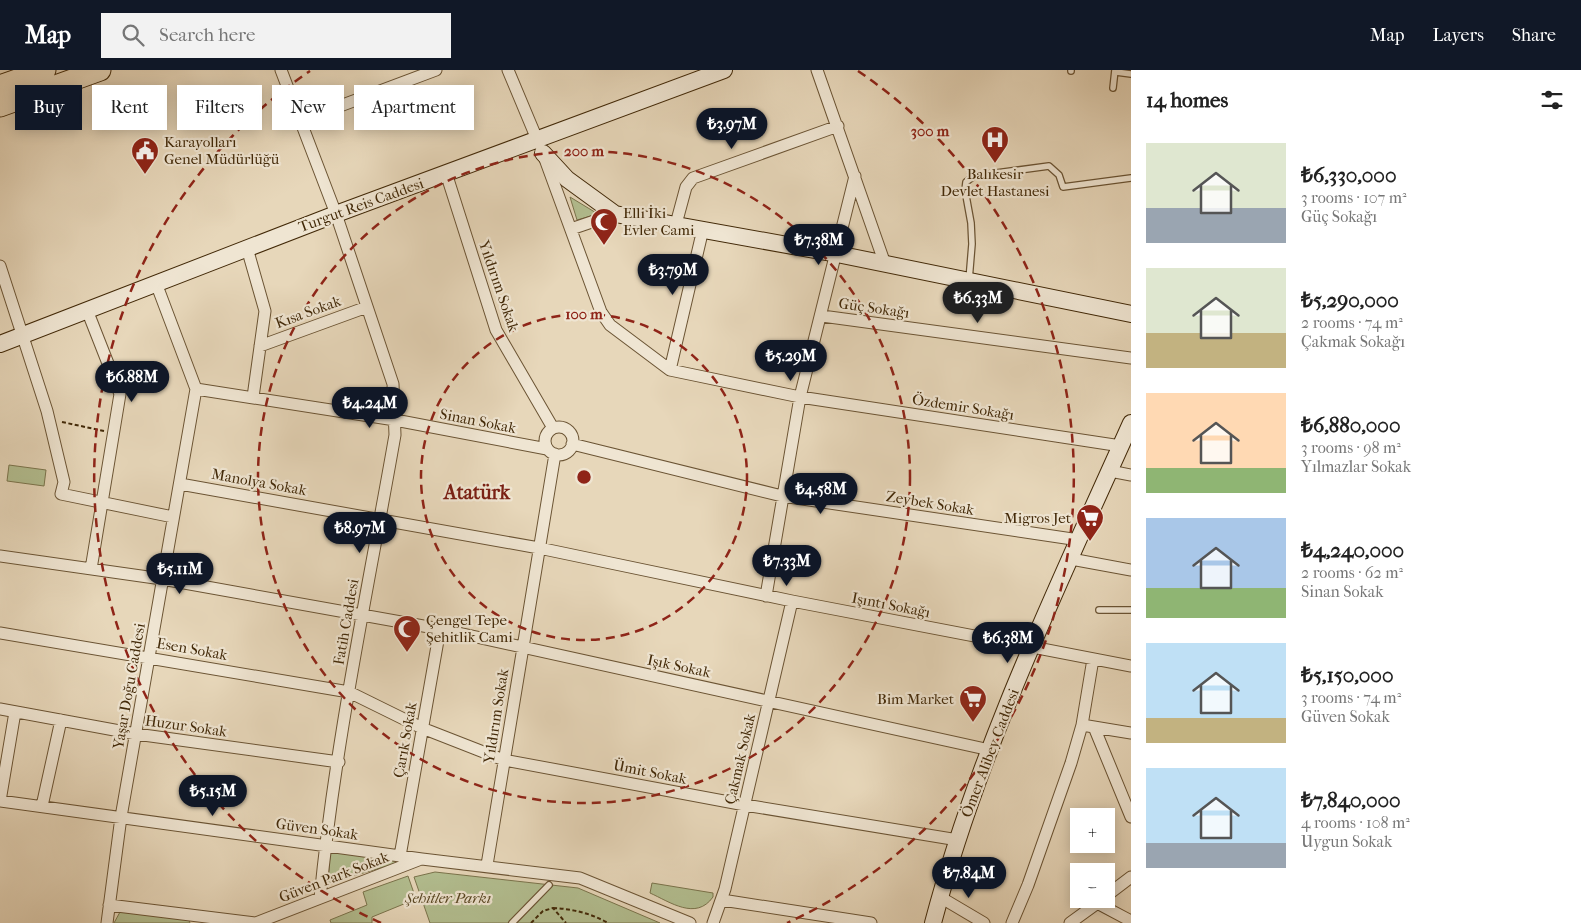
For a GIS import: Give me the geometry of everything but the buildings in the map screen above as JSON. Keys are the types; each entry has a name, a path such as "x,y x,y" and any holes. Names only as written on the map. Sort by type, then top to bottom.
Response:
{"highway":[{"path":"0,86 45,70"},
{"path":"0,106 100,70"}],"street":[{"name":"Fatih Caddesi","path":"281,70 287,85"},
{"path":"344,104 436,70"},
{"path":"508,70 540,146 601,312 610,325 670,370 703,229"},
{"name":"Turgut Reis Caddesi","path":"0,344 446,173 540,146 724,70"},
{"path":"817,70 885,264"},
{"path":"676,224 686,187 693,178 838,126"},
{"name":"Fatih Caddesi","path":"303,130 336,214 393,384 395,420 380,518 362,614 326,845 320,898"},
{"path":"540,146 567,179 615,214 837,254 1131,314"},
{"name":"Yıldırım Sokak","path":"446,173 496,330 553,428"},
{"path":"766,596 800,397 822,316 855,176"},
{"path":"571,229 615,214"},
{"name":"Kısa Sokak","path":"247,248 265,311 253,397"},
{"path":"0,266 21,336 47,411 64,482 61,494 101,504 173,517"},
{"path":"156,283 196,388"},
{"name":"Kısa Sokak","path":"260,346 367,307"},
{"path":"86,310 120,394 91,569"},
{"name":"Güç Sokağı","path":"822,316 1131,358"},
{"name":"Özdemir Sokağı","path":"670,370 800,397 1121,446"},
{"name":"Sinan Sokak","path":"196,388 395,420 551,452"},
{"name":"Yaşar Doğu Caddesi","path":"107,923 121,817 196,388"},
{"name":"Ömer Alibey Caddesi","path":"933,923 958,840 990,750 1031,648 1131,423"},
{"path":"553,428 566,429 572,436 572,444 564,454 551,452 544,439 549,430 553,428"},
{"name":"Zeybek Sokak","path":"572,444 782,496 1079,540"},
{"name":"Yıldırım Sokak","path":"487,865 539,548 551,452"},
{"path":"1110,472 1131,475"},
{"name":"Manolya Sokak","path":"180,484 380,518 539,548"},
{"name":"Işıntı Sokağı","path":"539,548 766,596 1131,666"},
{"name":"Işık Sokak","path":"0,556 162,579 440,629 990,750"},
{"path":"1071,558 1131,570"},
{"name":"Çakmak Sokak","path":"713,923 722,900 792,601"},
{"name":"Çarık Sokak","path":"400,856 440,629"},
{"name":"Esen Sokak","path":"0,632 350,692"},
{"path":"1012,923 1049,827 1082,725 1093,659"},
{"name":"Ümit Sokak","path":"350,692 422,728 504,760 745,805 958,840"},
{"name":"Huzur Sokak","path":"0,709 136,734 339,762"},
{"path":"0,800 15,712"},
{"path":"42,806 61,720"},
{"path":"1082,725 1131,733"},
{"path":"1094,727 1131,817"},
{"name":"Güven Sokak","path":"0,800 422,859 487,865 580,878 690,923"},
{"name":"Güven Park Sokak","path":"255,923 422,859"},
{"path":"1115,889 1131,877"},
{"path":"940,897 984,923"},
{"path":"722,900 871,923"},
{"path":"109,905 255,923"},
{"path":"1070,923 1090,908"},
{"path":"1111,908 1131,921"}],"lane":[{"path":"1113,88 1116,71 1131,74"},
{"path":"969,282 971,223 965,190 966,182 974,176 1049,166 1059,175 1063,187 1131,178"},
{"path":"1099,610 1131,610"},
{"path":"512,923 549,885"}],"path":[{"path":"47,411 58,421 113,433"},
{"path":"553,908 566,923"},
{"path":"531,923 543,911 553,908 574,909 594,915 608,923"}],"green space":[{"path":"570,197 598,214 577,220"},
{"path":"9,465 46,470 44,486 7,481"},
{"path":"330,852 398,860 398,863 328,883"},
{"name":"Şehitler Parkı","path":"435,872 578,888 660,923 430,923 414,877"},
{"path":"408,876 416,899 372,917 372,923 331,923 330,920 367,905 363,892"},
{"path":"652,883 713,893 713,897 699,908 691,909 674,905 650,893"},
{"path":"120,912 188,918 190,923 114,923"}],"place":[{"name":"Balıkesir Devlet Hastanesi","path":"995,164"},
{"name":"Karayolları Genel Müdürlüğü","path":"145,175"},
{"name":"Elli İki Evler Cami","path":"604,246"},
{"name":"Migros Jet","path":"1090,542"},
{"name":"Çengel Tepe Şehitlik Cami","path":"407,653"},
{"name":"Bim Market","path":"973,723"}],"district":[{"name":"Atatürk","path":"477,492"}]}
